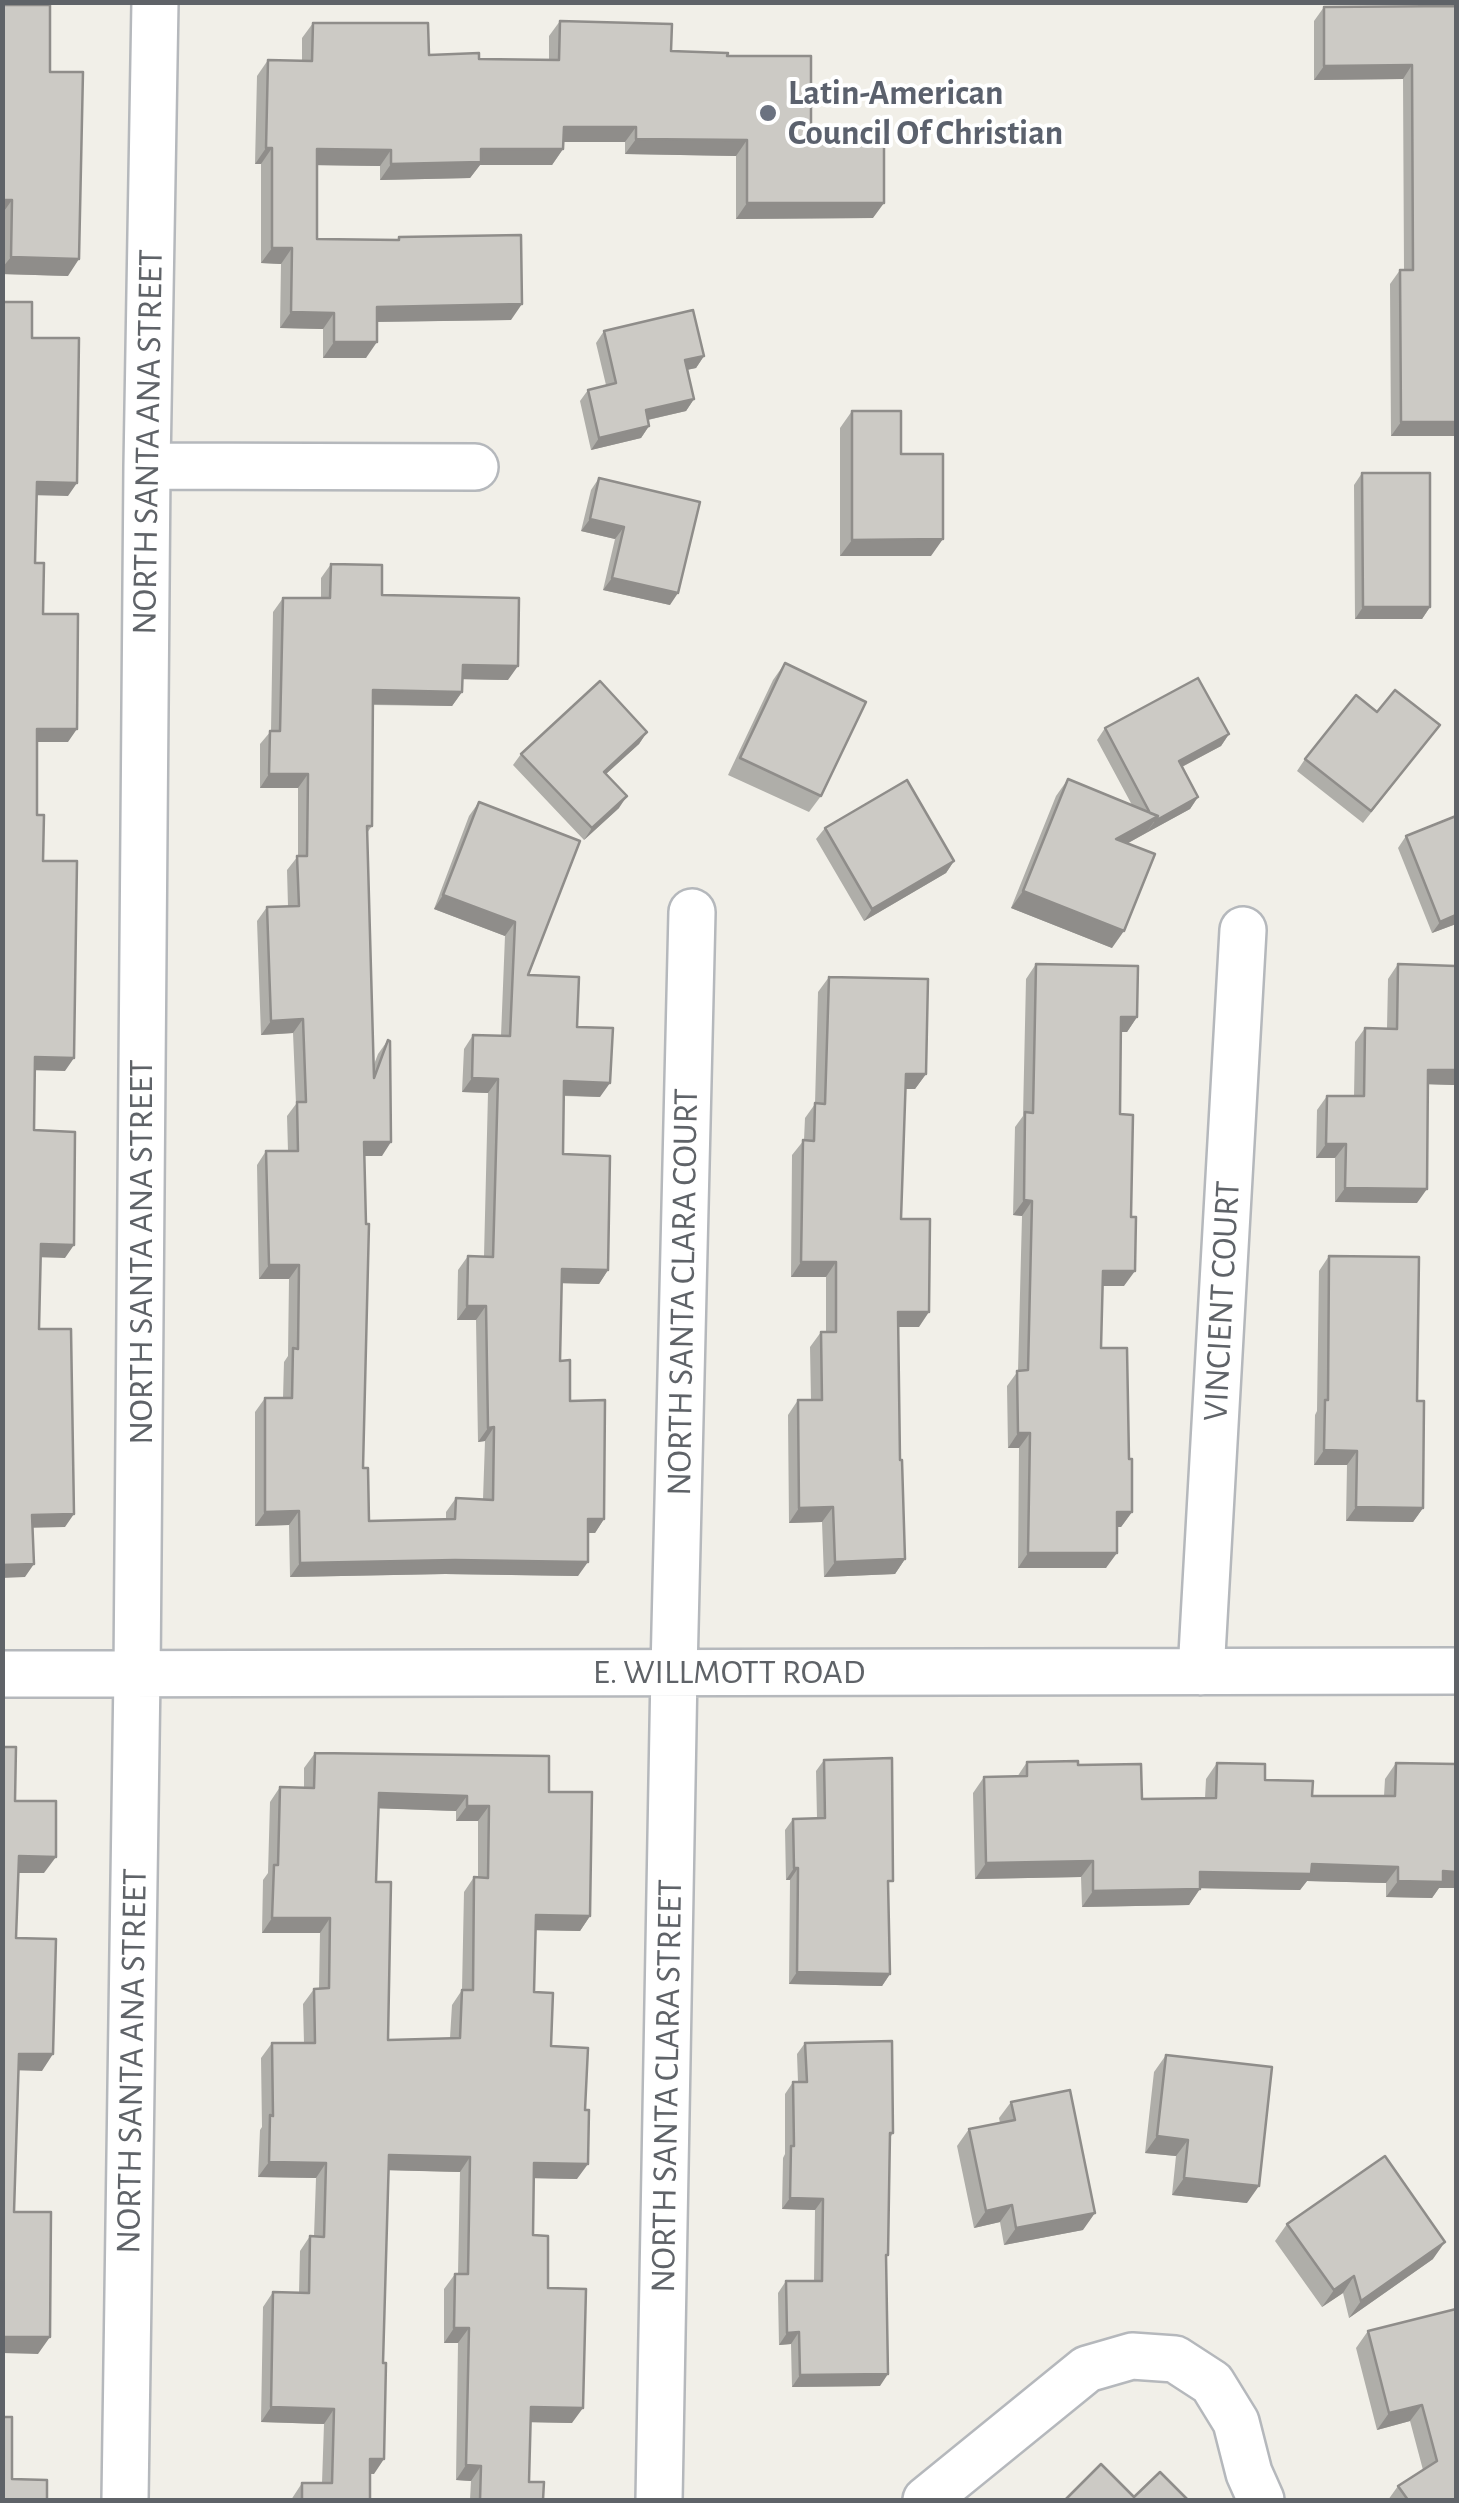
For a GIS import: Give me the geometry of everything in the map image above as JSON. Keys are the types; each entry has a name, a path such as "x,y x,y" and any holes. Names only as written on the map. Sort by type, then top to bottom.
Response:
{"street":[{"name":"NORTH SANTA ANA STREET","path":"125,2500 155,2"},
{"path":"147,466 475,467"},
{"name":"NORTH SANTA CLARA COURT","path":"674,1672 692,912"},
{"name":"VINCIENT COURT","path":"1201,1672 1244,930"},
{"name":"E. WILLMOTT ROAD","path":"2,1674 1456,1671"},
{"name":"NORTH SANTA CLARA STREET","path":"659,2500 674,1672"},
{"path":"926,2500 1087,2369 1132,2356 1174,2359 1212,2383 1236,2422 1249,2473 1261,2500"}],"building":[{"path":"2,5 50,5 50,72 83,72 79,259 11,257 12,200 2,200"},
{"path":"1456,6 1456,422 1401,422 1400,270 1413,270 1412,65 1324,66 1324,7"},
{"path":"560,21 672,24 671,51 811,56 811,138 884,138 884,203 747,203 747,140 636,139 636,127 564,127 563,149 481,149 481,162 391,164 391,150 317,149 317,239 521,235 522,304 377,307 377,342 334,342 334,313 291,312 292,248 272,248 272,148 266,148 268,60 312,61 313,23 428,23 429,55 479,53 479,59 559,60"},
{"path":"2,302 32,302 32,338 79,338 77,483 37,482 35,563 44,563 43,614 78,614 77,729 37,729 37,815 44,815 43,861 77,861 74,1058 35,1057 34,1130 75,1132 74,1245 41,1244 39,1329 71,1329 74,1514 32,1515 34,1564 2,1565"},
{"path":"693,310 704,356 685,360 694,399 646,410 649,426 599,438 588,390 616,383 604,331"},
{"path":"852,411 901,411 901,454 943,454 943,539 852,540"},
{"path":"1362,473 1430,473 1430,607 1363,607"},
{"path":"599,478 700,502 678,593 612,578 624,527 590,519"},
{"path":"331,564 382,565 382,595 519,598 518,666 463,665 462,692 373,690 372,826 367,826 374,1078 388,1040 391,1142 364,1142 369,1224 363,1468 368,1468 369,1521 455,1519 456,1498 493,1500 494,1427 488,1428 486,1306 467,1306 468,1256 493,1257 498,1079 472,1078 473,1035 510,1036 515,922 443,895 479,802 580,841 528,975 579,977 577,1027 613,1028 610,1083 564,1081 563,1154 610,1156 608,1270 562,1269 560,1361 570,1360 570,1401 605,1400 604,1519 588,1519 588,1562 300,1563 299,1511 265,1512 265,1398 292,1398 293,1348 298,1349 299,1265 269,1265 266,1151 298,1151 297,1102 306,1102 303,1019 271,1021 267,907 299,906 297,856 307,856 308,774 269,774 270,731 280,731 283,598 330,598"},
{"path":"785,663 866,702 821,796 740,758"},
{"path":"1198,678 1229,734 1179,761 1198,797 1155,821 1158,816 1150,813 1105,728"},
{"path":"600,681 647,732 604,772 627,796 592,828 521,754"},
{"path":"1395,690 1440,725 1371,811 1305,759 1356,695 1377,712"},
{"path":"1068,779 1158,816 1116,839 1155,854 1124,931 1023,891"},
{"path":"907,780 954,861 872,909 825,828"},
{"path":"1456,816 1456,915 1440,922 1406,836"},
{"path":"1036,964 1138,966 1137,1017 1121,1017 1120,1114 1133,1115 1131,1217 1136,1217 1135,1271 1103,1271 1101,1348 1127,1348 1132,1512 1117,1512 1117,1553 1028,1553 1030,1433 1018,1433 1017,1371 1028,1370 1032,1201 1024,1200 1025,1112 1033,1113"},
{"path":"1398,964 1456,966 1456,1070 1428,1070 1427,1189 1345,1188 1346,1144 1326,1144 1327,1096 1364,1096 1365,1028 1397,1029"},
{"path":"829,977 928,979 926,1074 906,1074 901,1219 930,1219 929,1312 898,1312 905,1559 835,1562 833,1507 799,1508 798,1400 822,1400 821,1332 836,1332 836,1262 801,1262 803,1140 814,1141 815,1103 825,1104"},
{"path":"1329,1256 1419,1257 1417,1401 1424,1401 1423,1508 1356,1507 1357,1451 1324,1450"},
{"path":"2,1747 16,1747 15,1801 56,1801 56,1857 19,1856 16,1938 56,1939 53,2054 19,2054 14,2212 51,2212 50,2337 2,2337"},
{"path":"315,1753 549,1756 549,1792 592,1792 590,1916 536,1915 534,1992 553,1993 551,2046 588,2048 585,2110 589,2110 588,2164 534,2163 533,2235 548,2236 548,2288 586,2289 583,2408 531,2407 529,2482 544,2482 543,2500 480,2500 481,2466 466,2465 469,2328 454,2328 455,2274 468,2274 470,2157 389,2155 384,2459 370,2459 370,2500 302,2500 302,2483 332,2483 334,2409 271,2407 273,2292 309,2293 310,2236 324,2237 326,2163 269,2162 272,2043 315,2043 314,1989 329,1988 330,1918 272,1918 280,1787 314,1788","holes":["379,1793 467,1796 467,1806 489,1806 488,1878 474,1877 473,1990 462,1990 460,2038 388,2040 391,1882 376,1882"]},
{"path":"892,1758 890,1974 797,1972 798,1868 794,1868 793,1819 825,1818 824,1760"},
{"path":"1078,1761 1078,1765 1141,1764 1142,1799 1216,1798 1217,1763 1265,1764 1265,1780 1313,1781 1312,1796 1395,1796 1396,1763 1456,1764 1456,1872 1443,1871 1443,1882 1398,1881 1398,1867 1312,1864 1311,1874 1200,1872 1200,1889 1093,1891 1093,1861 986,1863 984,1777 1027,1776 1027,1762"},
{"path":"892,2041 893,2133 886,2255 888,2374 800,2375 799,2332 787,2333 786,2281 822,2281 823,2199 790,2198 793,2082 807,2082 805,2043"},
{"path":"1166,2055 1272,2067 1259,2186 1184,2178 1188,2140 1157,2136"},
{"path":"1070,2090 1095,2213 1016,2228 1012,2205 986,2211 969,2129 1015,2120 1011,2102"},
{"path":"1385,2156 1445,2242 1361,2301 1354,2276 1334,2290 1287,2224"},
{"path":"1456,2309 1456,2500 1408,2500 1398,2486 1437,2461 1422,2405 1389,2413 1368,2331"},
{"path":"2,2417 12,2417 12,2479 47,2480 47,2500 2,2500"},
{"path":"1101,2464 1134,2497 1160,2472 1188,2500 1065,2500"}],"place":[{"name":"Latin-American Council Of Christian","path":"768,113"}]}
